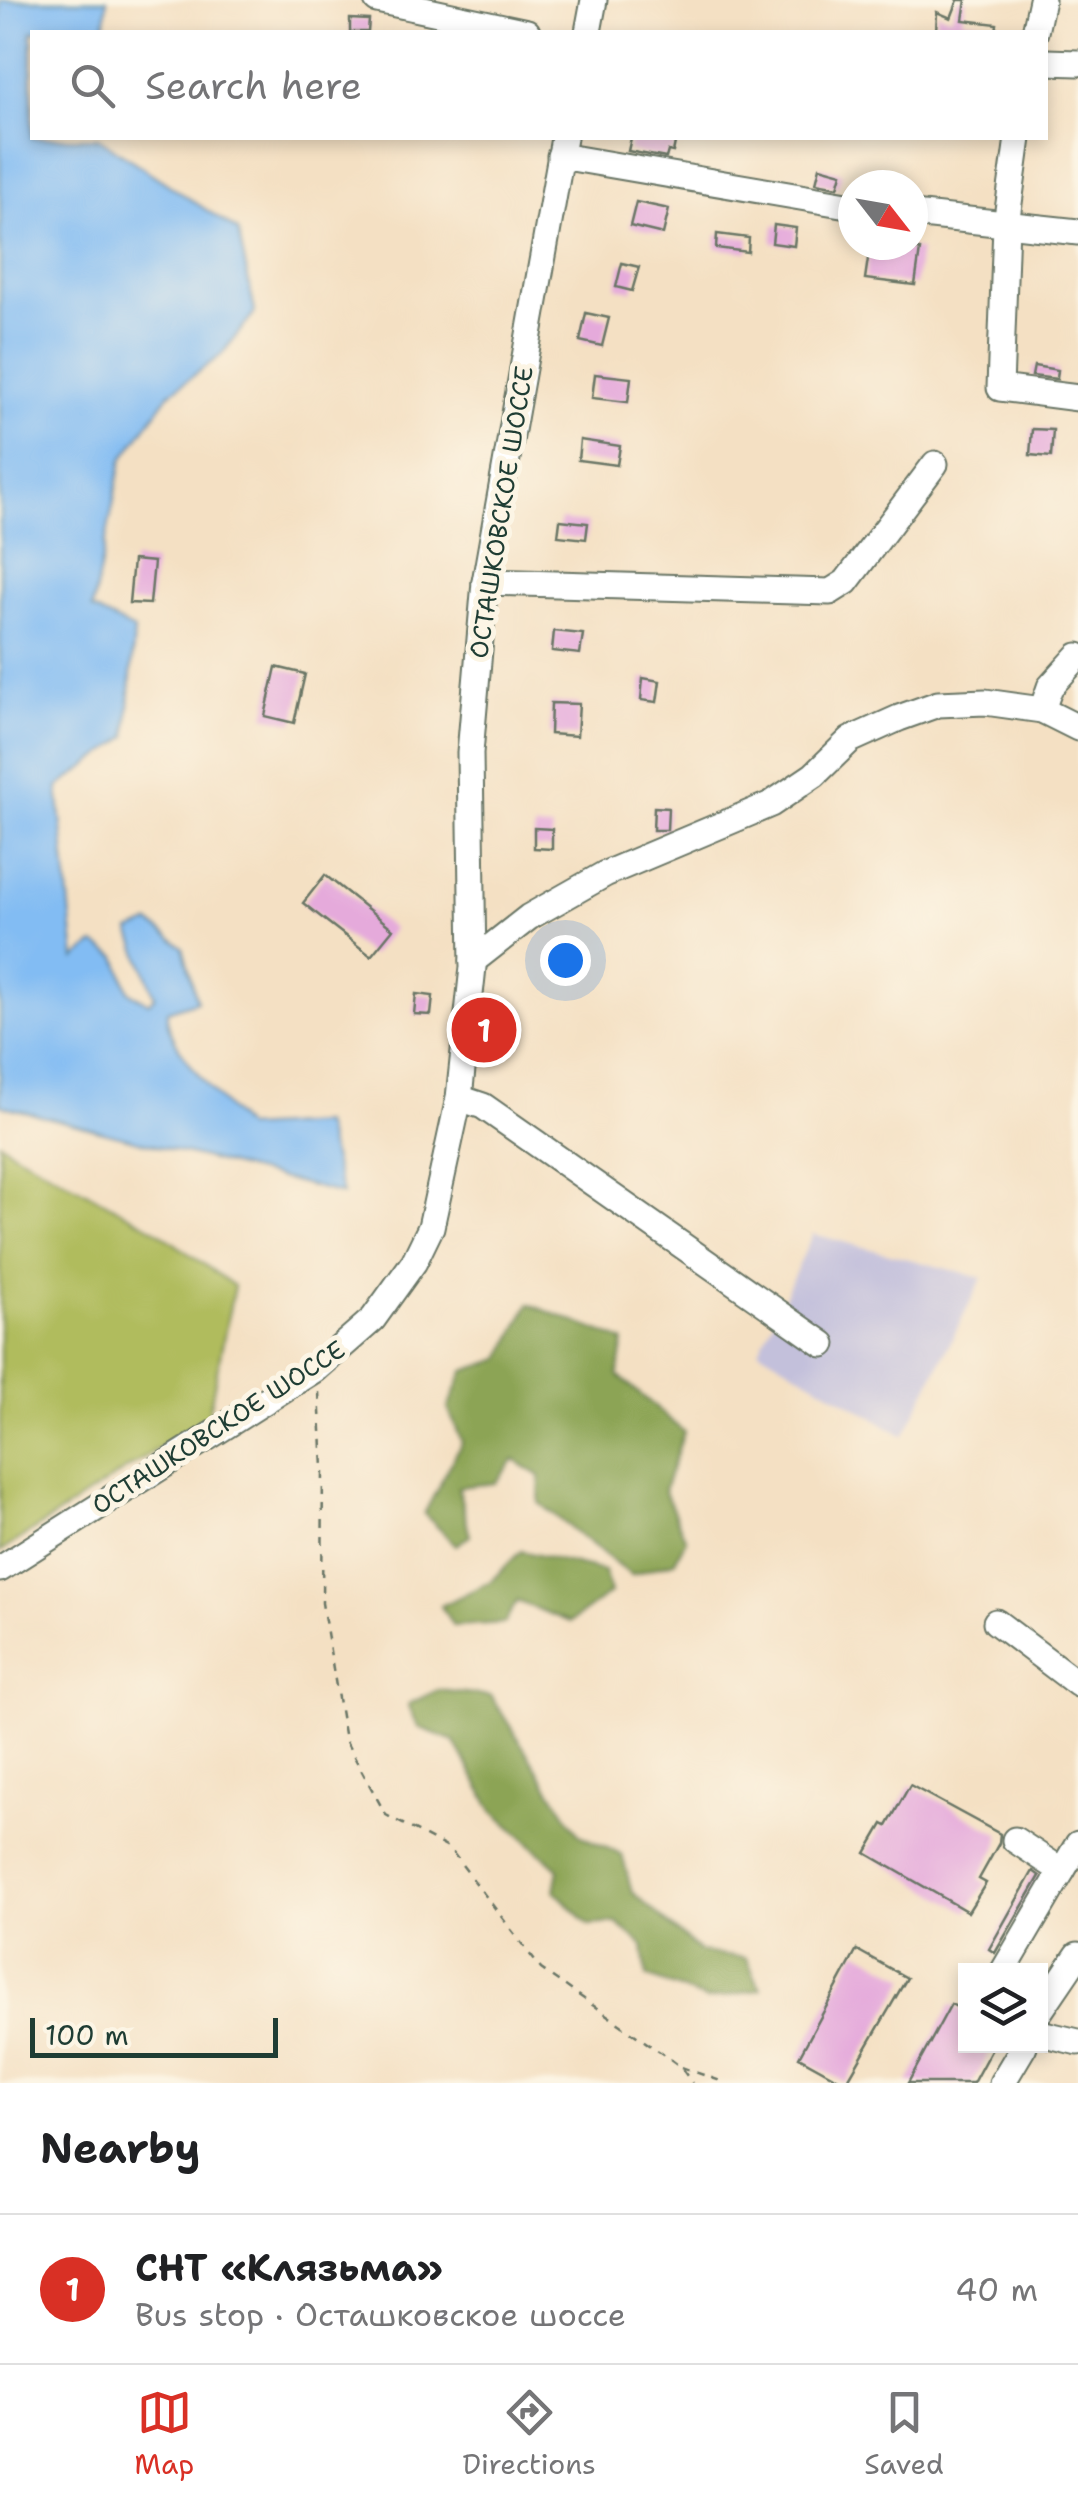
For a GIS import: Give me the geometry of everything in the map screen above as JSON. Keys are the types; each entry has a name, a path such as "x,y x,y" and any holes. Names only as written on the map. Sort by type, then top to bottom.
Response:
{"street":[{"path":"377,0 518,30"},
{"path":"588,30 594,0"},
{"path":"1035,30 1042,0"},
{"path":"1048,62 1078,63"},
{"path":"1018,140 1006,225 1000,388 1078,398"},
{"path":"562,147 838,203"},
{"name":"ОСТАШКОВСКОЕ ШОССЕ","path":"0,1569 318,1368 373,1319 414,1262 431,1227 459,1098 473,961 470,753 485,582 562,147"},
{"path":"928,216 1078,232"},
{"path":"485,582 830,592 846,582 935,464"},
{"path":"1042,710 1050,688 1078,656"},
{"path":"473,961 530,918 604,874 770,804 814,775 850,740 938,704 986,702 1042,710 1078,728"},
{"path":"459,1098 483,1106 823,1344"},
{"path":"996,1622 1078,1684"},
{"path":"1015,1840 1062,1871"},
{"path":"1008,1963 1078,1844"},
{"path":"1048,1999 1078,1955"},
{"path":"1048,2036 1078,2042"},
{"path":"1002,2083 1020,2053"}],"path":[{"path":"318,1368 324,1468 322,1603 346,1740 386,1814 450,1849 541,1969 680,2066 726,2083"},
{"path":"680,2066 692,2083"}],"shaded area":[{"path":"813,1234 982,1278 904,1436 759,1350"}],"green space":[{"path":"0,1142 156,1230 234,1286 208,1416 0,1552"},
{"path":"529,1304 624,1341 618,1375 684,1432 664,1490 686,1540 674,1562 631,1575 539,1503 540,1476 514,1460 495,1483 458,1487 470,1536 456,1545 424,1514 462,1442 448,1408 464,1371 501,1359"},
{"path":"521,1551 604,1571 610,1593 570,1622 517,1601 505,1623 453,1626 441,1606 491,1581"},
{"path":"438,1690 491,1696 579,1835 622,1855 632,1892 700,1952 746,1958 761,1989 707,2000 647,1976 643,1946 617,1923 589,1925 555,1891 559,1869 493,1811 454,1741 418,1727 408,1704"}],"water":[{"path":"0,0 107,0 104,30 30,30 30,140 101,140 238,231 255,312 221,355 170,393 122,460 92,609 134,630 127,737 58,787 75,959 94,944 117,957 129,992 149,1003 155,996 130,931 150,923 183,947 197,1001 167,1011 168,1024 184,1056 245,1128 323,1124 342,1194 0,1105"}],"building":[{"path":"958,0 966,0 963,20 997,24 996,30 936,30 937,12 951,18"},
{"path":"350,19 369,20 368,30 350,30"},
{"path":"631,140 676,140 673,152 668,151 666,158 628,151"},
{"path":"820,167 838,172 838,187 816,183"},
{"path":"636,202 669,209 663,234 630,226"},
{"path":"774,225 796,228 794,246 772,243"},
{"path":"717,234 749,238 748,252 716,248"},
{"path":"868,260 919,260 915,285 865,279"},
{"path":"622,263 639,267 632,291 616,287"},
{"path":"586,313 609,318 602,346 580,341"},
{"path":"1034,366 1058,370 1057,379 1032,376"},
{"path":"595,374 631,378 628,402 592,398"},
{"path":"1032,429 1053,430 1051,457 1030,455"},
{"path":"580,440 620,446 617,465 578,460"},
{"path":"560,520 588,523 586,539 558,536"},
{"path":"133,560 154,562 150,604 129,603"},
{"path":"554,631 583,634 580,654 552,651"},
{"path":"276,667 305,674 294,723 265,716"},
{"path":"643,678 660,681 657,702 641,700"},
{"path":"551,703 579,704 577,736 550,734"},
{"path":"654,807 668,808 667,830 653,830"},
{"path":"534,828 552,829 552,849 534,848"},
{"path":"325,875 393,929 371,956 303,903"},
{"path":"416,994 433,996 431,1015 414,1014"},
{"path":"910,1785 1000,1834 979,1879 986,1883 968,1912 866,1853"},
{"path":"1033,1871 1040,1876 995,1953 989,1949"},
{"path":"857,1950 907,1978 846,2083 799,2057"},
{"path":"951,2004 958,2008 958,2053 989,2053 973,2083 908,2083"}],"place":[{"name":"СНТ «Клязьма»","path":"484,1030"}]}
